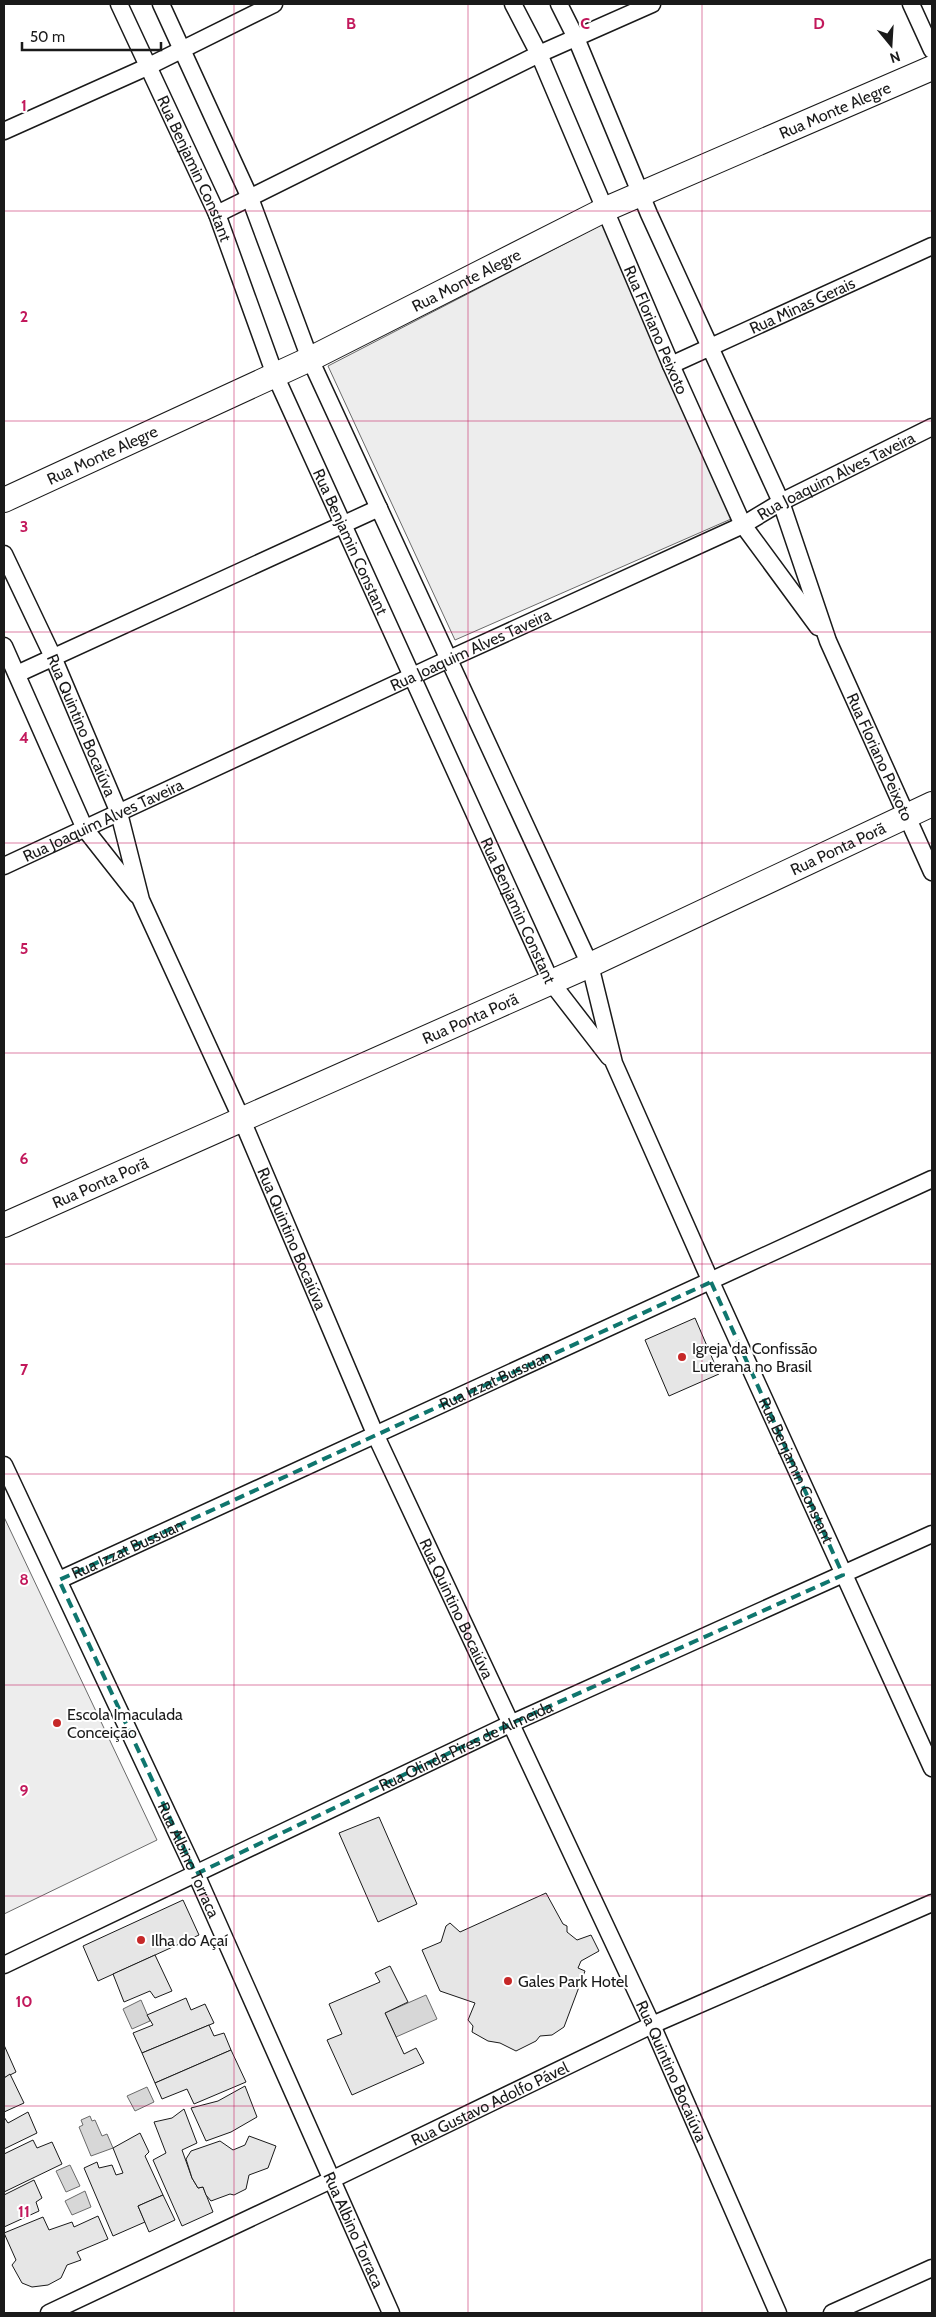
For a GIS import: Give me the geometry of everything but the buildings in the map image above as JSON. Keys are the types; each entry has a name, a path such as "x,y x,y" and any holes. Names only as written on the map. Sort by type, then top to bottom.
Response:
{"street":[{"name":"Rua Benjamin Constant","path":"119,4 216,214 275,375 551,982 614,1063"},
{"name":"Rua Benjamin Constant","path":"160,4 250,198 310,359 590,965 614,1063 711,1282 932,1768"},
{"path":"4,131 148,66 274,4"},
{"name":"Rua Floriano Peixoto","path":"513,4 539,54 672,365 743,525 828,641"},
{"name":"Rua Floriano Peixoto","path":"559,4 576,38 641,195 780,502 828,641 932,872"},
{"path":"216,214 539,54 652,4"},
{"path":"911,4 932,50"},
{"name":"Rua Monte Alegre","path":"4,500 310,359 606,208 641,195 932,68"},
{"name":"Rua Minas Gerais","path":"672,365 932,246"},
{"name":"Rua Joaquim Alves Taveira","path":"4,866 449,658 743,525 780,502 932,427"},
{"path":"16,674 379,508"},
{"name":"Rua Quintino Bocaiúva","path":"4,554 53,657 118,813 141,900 242,1120 376,1436 652,2025 778,2313"},
{"name":"Rua Quintino Bocaiúva","path":"4,646 85,829 141,900"},
{"name":"Rua Ponta Porã","path":"4,1225 590,965 932,804"},
{"name":"Rua Izzat Bussuan","path":"59,1580 932,1179"},
{"name":"Rua Albino Torraca","path":"4,1465 196,1874 391,2313"},
{"name":"Rua Olinda Pires de Almeida","path":"4,1966 510,1724 932,1534"},
{"name":"Rua Gustavo Adolfo Pável","path":"49,2313 331,2180 652,2025 932,1903"},
{"path":"832,2313 932,2268"}],"highlighted area":[{"path":"711,1282 843,1575 510,1724 196,1874 59,1580"}],"shaded area":[{"path":"603,224 731,519 455,640 328,366"},
{"name":"Escola Imaculada Conceição","path":"4,1517 157,1840 4,1914"},
{"path":"426,1995 437,2019 396,2037 385,2013"},
{"path":"141,2000 150,2021 132,2029 123,2009"},
{"path":"147,2087 154,2102 135,2111 127,2096"},
{"path":"90,2116 92,2121 95,2120 102,2136 107,2134 113,2148 91,2156 79,2127 83,2125 81,2120"},
{"path":"70,2165 80,2186 66,2192 56,2171"},
{"path":"85,2191 91,2207 72,2215 65,2201"}],"place":[{"name":"Igreja da Confissão Luterana no Brasil","path":"682,1357"},
{"name":"Escola Imaculada Conceição","path":"57,1723"},
{"name":"Ilha do Açaí","path":"141,1940"},
{"name":"Gales Park Hotel","path":"508,1981"}]}
